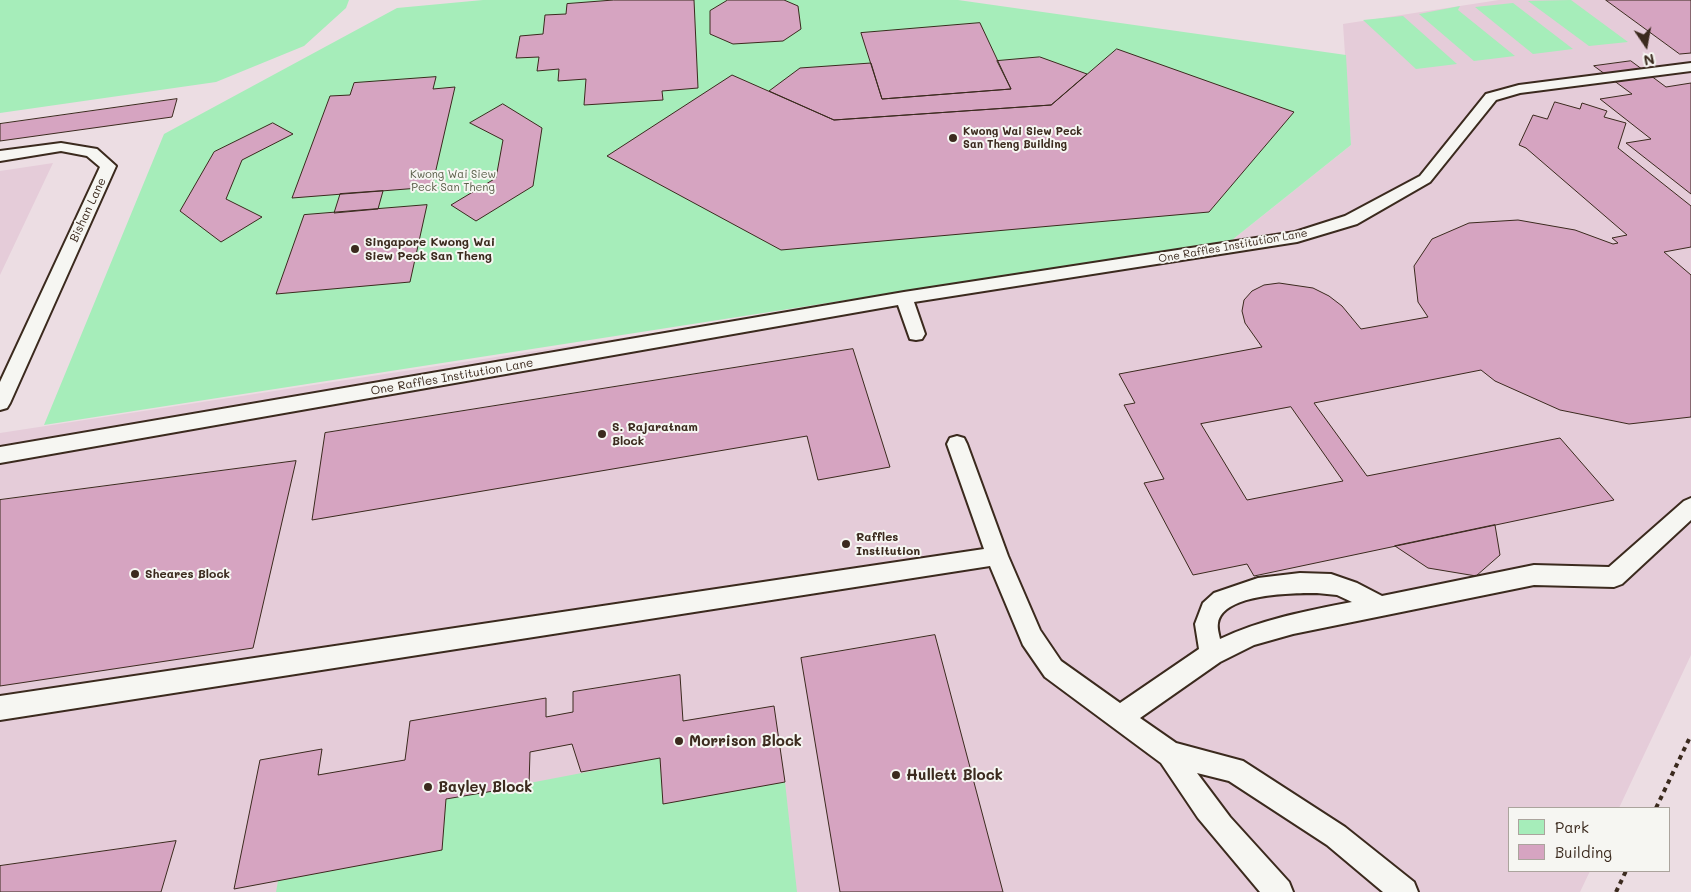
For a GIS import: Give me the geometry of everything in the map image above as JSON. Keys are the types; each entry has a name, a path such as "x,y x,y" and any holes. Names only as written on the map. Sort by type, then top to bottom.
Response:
{"lane":[{"name":"One Raffles Institution Lane","path":"0,455 904,298 1296,237 1351,220 1426,179 1490,97 1519,89 1691,67"},
{"name":"Bishan Lane","path":"0,156 61,147 92,152 108,166 0,403"},
{"path":"904,298 916,334"},
{"path":"956,444 997,556 1030,637 1053,669 1170,754 1234,770 1336,836 1404,892"},
{"path":"1119,718 1212,654 1250,636 1284,626 1534,576 1614,577 1691,507"},
{"path":"0,708 997,556"},
{"path":"1212,654 1206,622 1215,604 1232,593 1304,583 1332,584 1379,606"},
{"path":"1170,754 1192,792 1237,848 1279,892"}],"path":[{"path":"1656,807 1691,735"},
{"path":"1616,892 1626,872"}],"shaded area":[{"name":"Raffles Institution","path":"1499,0 1691,0 1691,655 1619,807 1508,807 1508,872 1590,872 1580,892 0,892 0,433 907,294 1232,240 1351,145 1343,24"},
{"path":"53,163 0,275 0,171"}],"green space":[{"path":"0,0 349,0 346,8 304,46 216,82 0,113"},
{"name":"Kwong Wai Siew Peck San Theng","path":"483,0 958,0 1346,55 1351,145 1232,240 44,425 164,134 397,8"},
{"path":"1571,0 1628,42 1589,46 1528,1"},
{"path":"1513,3 1573,49 1533,54 1475,7"},
{"path":"1460,6 1458,10 1515,56 1474,61 1419,14"},
{"path":"1403,16 1457,64 1416,69 1363,20"},
{"path":"660,758 663,804 785,782 797,892 276,892 278,881 442,850 446,799"}],"building":[{"path":"614,0 694,0 698,88 662,91 663,100 584,105 586,79 558,81 559,69 537,71 539,57 516,58 520,36 543,34 545,15 566,14 567,4"},
{"path":"728,0 784,0 798,6 801,29 783,41 733,44 710,34 710,11"},
{"path":"1606,0 1691,0 1691,53 1680,54"},
{"path":"980,23 1011,89 882,99 861,33"},
{"name":"Kwong Wai Siew Peck San Theng Building","path":"1117,49 1294,112 1209,212 781,250 607,156 732,75 834,120 1051,105"},
{"path":"1040,57 1087,74 1051,105 834,120 769,91 800,68 871,63 882,99 1011,89 997,61"},
{"path":"1631,61 1666,87 1691,83 1691,194 1626,143 1651,139 1600,99 1632,94 1594,66"},
{"path":"436,77 433,89 455,87 432,187 292,198 330,96 350,95 354,83"},
{"path":"177,99 172,117 0,141 0,124"},
{"path":"1555,102 1580,109 1582,103 1607,111 1604,117 1626,123 1618,148 1691,206 1691,247 1664,252 1691,275 1691,417 1629,424 1560,410 1495,381 1481,370 1314,403 1367,476 1560,438 1614,500 1254,576 1247,564 1193,575 1144,483 1164,479 1124,405 1135,403 1119,374 1262,347 1245,323 1242,311 1244,300 1252,291 1264,285 1279,283 1313,288 1329,296 1342,306 1361,329 1428,317 1418,302 1414,266 1432,239 1469,223 1518,220 1575,230 1613,244 1618,243 1612,238 1627,235 1526,148 1519,145 1533,115 1547,119","holes":["1291,407 1343,481 1247,500 1201,424"]},
{"path":"503,104 542,128 533,186 476,221 451,205 496,178 503,140 470,123"},
{"path":"273,123 293,134 242,160 226,199 262,217 221,242 180,211 214,152"},
{"path":"383,191 378,209 334,213 340,194"},
{"name":"Singapore Kwong Wai Siew Peck San Theng","path":"427,205 410,282 276,294 304,215"},
{"name":"S. Rajaratnam Block","path":"853,349 890,467 818,480 807,436 312,520 325,433"},
{"name":"Sheares Block","path":"296,461 253,648 0,686 0,500"},
{"path":"1495,525 1500,555 1476,576 1428,568 1395,546"},
{"name":"Hullett Block","path":"935,635 1003,892 840,892 801,658"},
{"path":"680,675 683,721 774,706 785,782 663,804 660,758 581,772 572,744 530,752 529,785 446,799 442,850 234,889 260,760 322,749 318,775 405,760 410,721 546,698 546,717 573,712 573,692"},
{"path":"176,841 161,892 0,892 0,866"}],"place":[{"name":"Kwong Wai Siew Peck San Theng Building","path":"953,138"},
{"name":"Singapore Kwong Wai Siew Peck San Theng","path":"355,249"},
{"name":"S. Rajaratnam Block","path":"602,434"},
{"name":"Raffles Institution","path":"846,544"},
{"name":"Sheares Block","path":"135,574"},
{"name":"Morrison Block","path":"679,741"},
{"name":"Hullett Block","path":"896,775"},
{"name":"Bayley Block","path":"428,787"}]}
